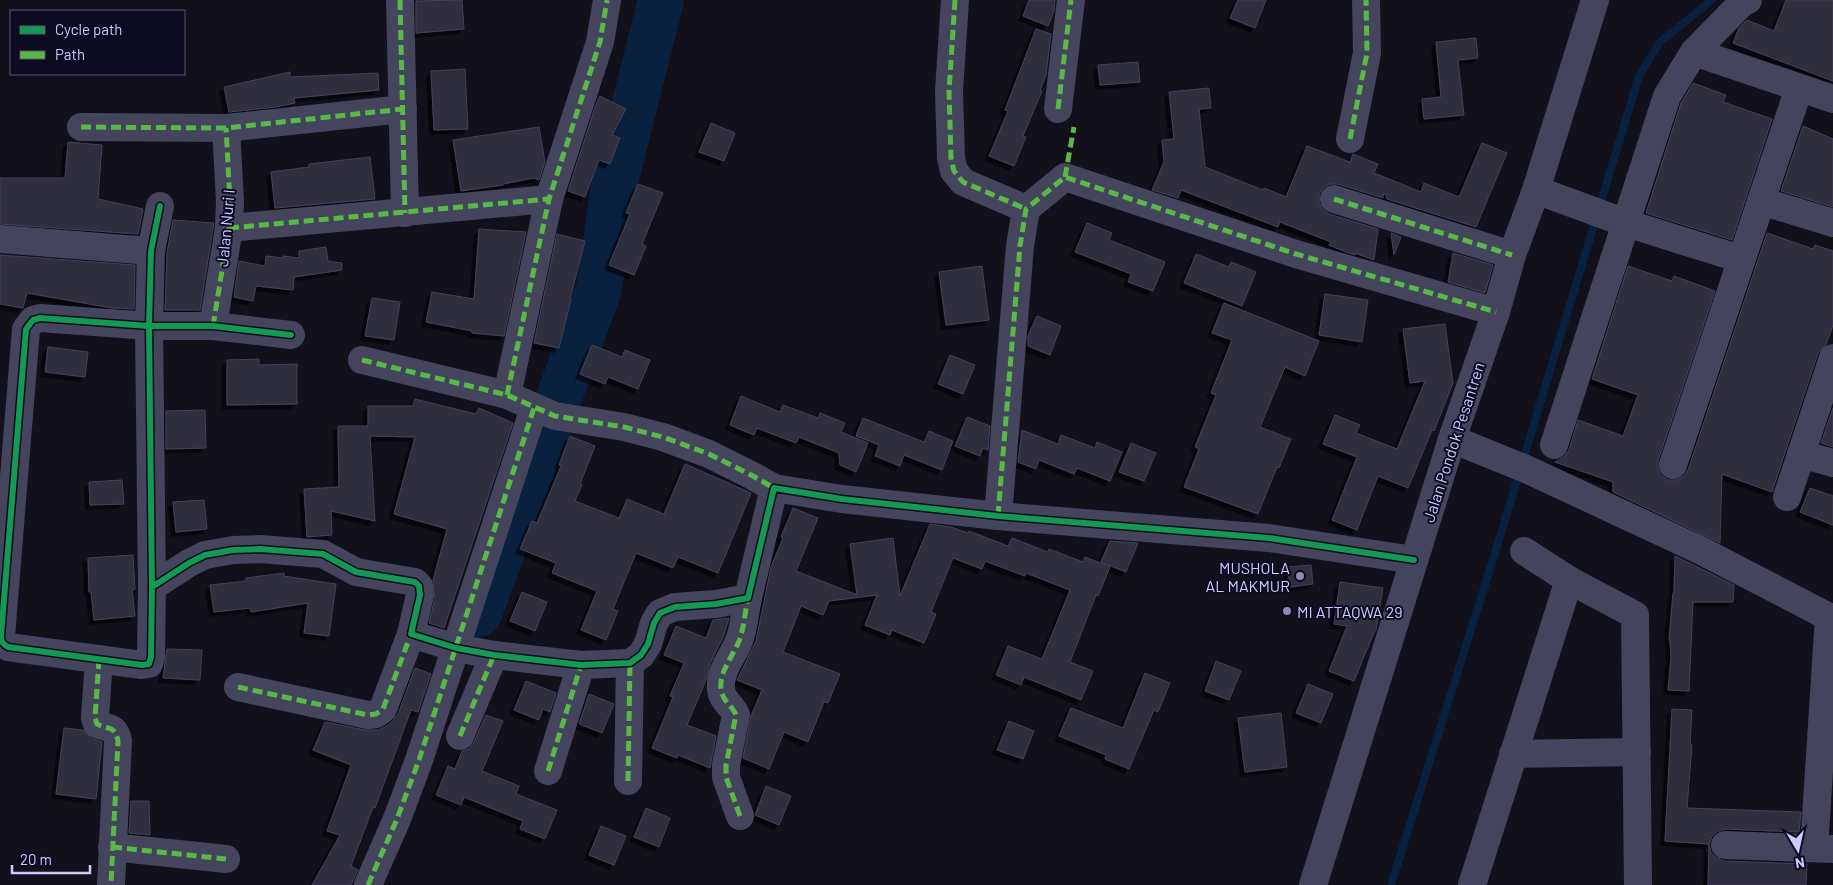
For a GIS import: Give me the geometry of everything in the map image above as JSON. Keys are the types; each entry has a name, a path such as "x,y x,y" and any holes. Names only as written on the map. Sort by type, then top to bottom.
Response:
{"street":[{"path":"400,0 405,213"},
{"path":"507,394 550,199 569,134 600,42 608,0"},
{"path":"955,0 950,91 954,171 963,182 1026,209"},
{"path":"1058,109 1071,0"},
{"path":"1350,139 1367,53 1366,0"},
{"name":"Jalan Pondok Pesantren","path":"1313,885 1452,439 1496,312 1512,255 1536,190 1595,0"},
{"path":"1554,445 1618,220 1667,96 1694,52 1748,0"},
{"path":"1694,52 1833,100"},
{"path":"1673,465 1799,88"},
{"path":"81,127 226,128 403,109"},
{"name":"Jalan Nuri I","path":"213,326 229,228 230,193 226,128"},
{"path":"998,516 1020,246 1026,209 1065,177 1296,254 1496,312"},
{"path":"1536,190 1618,220 1741,260"},
{"path":"229,228 550,199"},
{"path":"1334,199 1512,255"},
{"path":"1761,201 1833,223"},
{"path":"160,206 151,251 149,326 152,587 151,657 149,664 142,665 8,646 2,642 26,329 33,320 40,318 149,326 213,326 291,335"},
{"path":"0,239 151,251"},
{"path":"1787,497 1833,358"},
{"path":"362,360 507,394 544,412 663,437 709,454 774,488 842,499 998,516 1270,538 1414,560"},
{"path":"460,736 475,651 544,412"},
{"path":"1452,439 1520,466 1700,550 1831,618 1823,848 1725,845"},
{"path":"1801,454 1833,463"},
{"path":"740,816 726,777 726,765 736,715 733,709 724,701 721,688 723,675 739,640 774,488"},
{"path":"152,587 205,555 233,550 260,549 323,554 356,572 414,582 420,586 420,595 411,634 383,708 376,714 368,715 238,686"},
{"path":"1524,552 1569,580 1644,620 1637,752 1638,885"},
{"path":"1472,885 1569,580"},
{"path":"411,634 475,651 580,665 630,663 642,655 648,644 654,623 660,613 675,607 716,604 748,598"},
{"path":"368,885 409,785 475,651"},
{"path":"99,659 95,718 97,724 112,728 117,734 118,741 111,885"},
{"path":"628,780 630,663"},
{"path":"548,771 580,665"},
{"path":"1513,754 1637,752"},
{"path":"112,847 226,859"}],"building":[{"path":"462,0 464,29 416,33 416,1"},
{"path":"1029,0 1055,0 1054,11 1048,26 1023,16"},
{"path":"1238,0 1266,0 1255,28 1230,18"},
{"path":"1786,0 1833,0 1833,81 1733,43 1739,28 1747,20 1774,31"},
{"path":"1036,29 1051,34 1046,75 1040,90 1042,91 1023,136 1026,137 1014,166 989,156 1008,111 1005,110"},
{"path":"1476,38 1478,58 1458,60 1464,115 1424,119 1422,99 1441,97 1436,42"},
{"path":"1138,62 1140,82 1100,85 1098,65"},
{"path":"465,69 468,129 434,130 431,71"},
{"path":"290,72 290,77 378,73 379,90 294,98 295,103 229,112 224,87"},
{"path":"1693,83 1726,95 1723,102 1772,119 1732,240 1646,213 1681,103"},
{"path":"1209,88 1211,108 1199,109 1205,167 1286,197 1307,146 1350,162 1353,154 1378,164 1374,173 1421,192 1424,183 1459,197 1482,143 1507,153 1476,227 1387,199 1386,194 1383,194 1383,198 1338,184 1324,187 1319,194 1319,202 1323,210 1329,214 1378,229 1374,260 1355,253 1355,255 1346,252 1329,245 1331,242 1280,222 1278,227 1181,190 1178,198 1152,190 1164,162 1162,140 1174,139 1169,92"},
{"path":"600,96 626,109 612,135 620,138 610,164 599,160 585,197 568,191"},
{"path":"711,123 735,133 724,161 699,152"},
{"path":"1803,126 1833,139 1833,207 1781,191"},
{"path":"539,127 545,162 539,180 534,178 461,191 453,140"},
{"path":"68,142 102,145 98,199 143,209 138,234 0,224 0,178 65,178"},
{"path":"370,157 375,199 275,208 271,172 309,167 309,164"},
{"path":"638,184 663,193 642,244 646,246 634,275 609,265 630,214 626,213"},
{"path":"173,220 214,223 200,310 165,310 167,253"},
{"path":"1087,223 1112,233 1109,240 1165,262 1153,291 1128,282 1131,274 1075,252"},
{"path":"479,229 526,232 504,336 472,333 472,331 426,322 432,292 474,299"},
{"path":"1391,233 1401,237 1394,255"},
{"path":"1767,233 1813,249 1815,245 1833,251 1833,325 1826,345 1818,353 1772,492 1722,474 1720,543 1613,492 1613,482 1555,462 1564,457 1569,450 1578,420 1623,436 1638,395 1592,379 1628,266 1672,281 1674,276 1715,291 1658,461 1661,475 1668,480 1676,480 1684,476 1688,470"},
{"path":"557,234 585,241 559,348 534,343"},
{"path":"326,247 328,261 342,263 342,270 294,277 293,290 256,286 253,301 234,297 239,261 265,266 266,256 299,258 299,251"},
{"path":"1453,253 1493,265 1485,293 1448,282"},
{"path":"1196,254 1229,267 1231,262 1256,272 1242,306 1184,283"},
{"path":"0,255 135,265 134,309 112,308 27,293 23,308 0,304"},
{"path":"982,266 989,320 946,325 939,272"},
{"path":"1325,294 1368,300 1362,342 1319,335"},
{"path":"372,298 400,302 394,340 365,336"},
{"path":"1224,303 1319,341 1305,376 1285,367 1260,427 1291,439 1279,468 1277,467 1258,514 1184,487 1199,449 1195,447 1216,395 1211,393 1232,340 1212,333"},
{"path":"1037,316 1061,326 1050,355 1028,346 1028,336"},
{"path":"1445,324 1453,383 1408,488 1378,476 1357,530 1332,520 1357,457 1323,444 1335,415 1360,425 1356,433 1397,449 1425,381 1410,383 1403,329"},
{"path":"592,345 622,357 625,350 650,360 638,389 608,377 605,384 580,374"},
{"path":"48,347 88,352 85,377 45,372"},
{"path":"950,355 975,365 963,394 938,384"},
{"path":"259,359 259,365 297,364 297,404 227,405 227,360"},
{"path":"741,396 780,412 783,405 818,418 820,413 845,423 841,432 868,443 856,472 840,465 839,453 799,437 796,443 757,428 754,435 730,425"},
{"path":"415,399 476,414 479,408 513,423 444,628 429,623 435,598 433,580 447,529 394,514 415,437 370,436 375,521 331,511 332,535 307,537 304,489 339,487 338,426 368,426 368,406 413,406"},
{"path":"1833,408 1833,447 1821,443"},
{"path":"205,410 206,448 166,449 166,411"},
{"path":"967,417 990,426 988,450 983,448 980,456 955,446"},
{"path":"863,418 924,442 929,431 953,441 942,470 904,455 900,466 875,456 879,445 856,436"},
{"path":"1022,430 1058,444 1061,435 1095,448 1097,442 1122,452 1110,481 1077,468 1074,474 1039,460 1036,469 1018,462"},
{"path":"570,436 595,446 575,501 619,518 627,499 664,514 685,464 751,493 718,573 678,557 673,568 636,553 613,609 618,611 606,640 581,630 597,591 552,573 556,563 520,549 532,521 537,523 561,466 559,465"},
{"path":"1131,443 1156,453 1144,481 1119,472"},
{"path":"122,480 124,504 90,505 89,482"},
{"path":"1810,488 1833,496 1833,525 1800,512"},
{"path":"204,500 207,529 176,532 173,502"},
{"path":"793,508 818,518 796,571 857,595 850,544 893,538 900,596 930,524 951,527 968,533 969,531 1008,546 1012,538 1048,552 1049,549 1083,562 1085,557 1110,567 1098,596 1096,595 1070,662 1093,671 1081,700 1024,677 1021,685 996,675 1008,646 1042,659 1070,590 1026,573 1025,576 985,561 982,569 953,558 931,612 936,614 924,643 892,630 890,635 865,625 877,595 829,601 823,615 801,606 783,652 840,674 828,703 824,702 808,742 784,732 769,769 743,758 751,716 762,690 737,680 756,641 771,567"},
{"path":"1110,541 1138,543 1126,572 1101,562"},
{"path":"133,555 135,589 132,590 135,616 94,620 91,592 89,592 88,558"},
{"path":"1675,556 1734,585 1733,602 1693,602 1689,691 1668,690 1671,657 1669,640 1674,593"},
{"name":"MUSHOLA AL MAKMUR","path":"1311,565 1313,584 1290,587 1288,567"},
{"path":"284,573 284,576 336,584 329,636 304,633 308,603 251,612 250,608 214,612 210,585 246,581 246,578"},
{"path":"1340,582 1383,588 1376,630 1354,681 1329,671 1347,626 1334,624"},
{"path":"522,592 547,602 535,631 510,621"},
{"path":"729,618 724,635 710,664 706,680 687,725 716,736 710,768 678,755 677,758 652,748 673,697 670,696 684,663 664,655 676,626 706,638 713,620"},
{"path":"167,649 202,650 200,680 163,678"},
{"path":"1216,661 1241,671 1229,700 1205,691"},
{"path":"415,668 431,674 418,712 411,710 375,808 373,807 351,866 358,870 353,881 351,885 312,885 340,835 327,831 351,765 313,750 325,722 365,730 378,730 385,727 398,714"},
{"path":"1145,673 1170,683 1158,712 1154,710 1129,769 1105,759 1106,755 1059,736 1071,708 1123,728"},
{"path":"526,681 556,693 550,712 543,709 539,720 514,710"},
{"path":"1308,684 1333,694 1321,723 1296,713"},
{"path":"589,694 614,704 602,733 579,724"},
{"path":"1672,709 1692,710 1690,745 1692,745 1687,808 1801,812 1799,832 1726,829 1718,831 1712,836 1709,844 1665,841"},
{"path":"1281,713 1287,767 1245,772 1238,718"},
{"path":"486,715 503,721 482,771 519,786 516,794 557,810 545,839 520,829 523,821 464,797 461,805 436,795 448,766 455,769 462,751 469,749 474,742"},
{"path":"1009,721 1034,731 1023,759 997,750"},
{"path":"64,728 83,730 91,738 102,742 96,799 56,794"},
{"path":"766,786 791,796 779,825 755,815"},
{"path":"131,801 149,801 150,835 129,833"},
{"path":"646,808 670,818 659,847 634,837"},
{"path":"601,826 626,836 614,865 589,855"},
{"path":"1709,844 1711,853 1724,861 1807,864 1806,885 1708,885"}],"waterway":[{"path":"479,614 599,289 614,186 661,0"},
{"path":"1391,885 1495,553 1639,76 1660,42 1712,0"}],"marked path":[{"path":"400,0 405,213"},
{"path":"507,395 549,199 600,42 607,0"},
{"path":"955,0 949,91 951,158 954,171 963,182 1026,209"},
{"path":"1058,109 1071,0"},
{"path":"1350,139 1367,53 1366,0"},
{"path":"81,127 226,128 403,109"},
{"path":"1065,177 1074,127"},
{"path":"213,326 229,228 230,202 226,128"},
{"path":"998,516 1020,246 1026,209 1065,177 1296,254 1496,312"},
{"path":"229,228 549,199"},
{"path":"1334,199 1512,255"},
{"path":"362,360 507,395 555,416 624,427 663,437 709,454 774,488"},
{"path":"368,885 397,819 419,760 534,408"},
{"path":"740,816 726,777 726,765 736,715 723,697 721,683 724,670 741,636 748,598"},
{"path":"238,687 368,715 376,714 383,709 411,634"},
{"path":"460,736 494,655"},
{"path":"99,659 95,718 97,724 113,730 118,741 111,885"},
{"path":"628,781 630,663"},
{"path":"548,771 581,665"},
{"path":"112,847 226,859"}],"cycle path":[{"path":"160,206 151,251 149,326 152,587 151,657 149,664 142,665 8,647 4,644 1,636 26,329 33,320 40,318 149,326 213,326 291,335"},
{"path":"152,587 205,555 233,550 260,549 323,554 356,572 415,582 419,586 420,595 411,634 456,648 494,655 581,665 630,663 641,655 648,644 654,623 660,613 675,607 716,604 748,598 774,488 842,499 998,516 1269,538 1414,560"}],"place":[{"name":"MUSHOLA AL MAKMUR","path":"1300,576"},
{"name":"MI ATTAQWA 29","path":"1287,611"}]}
